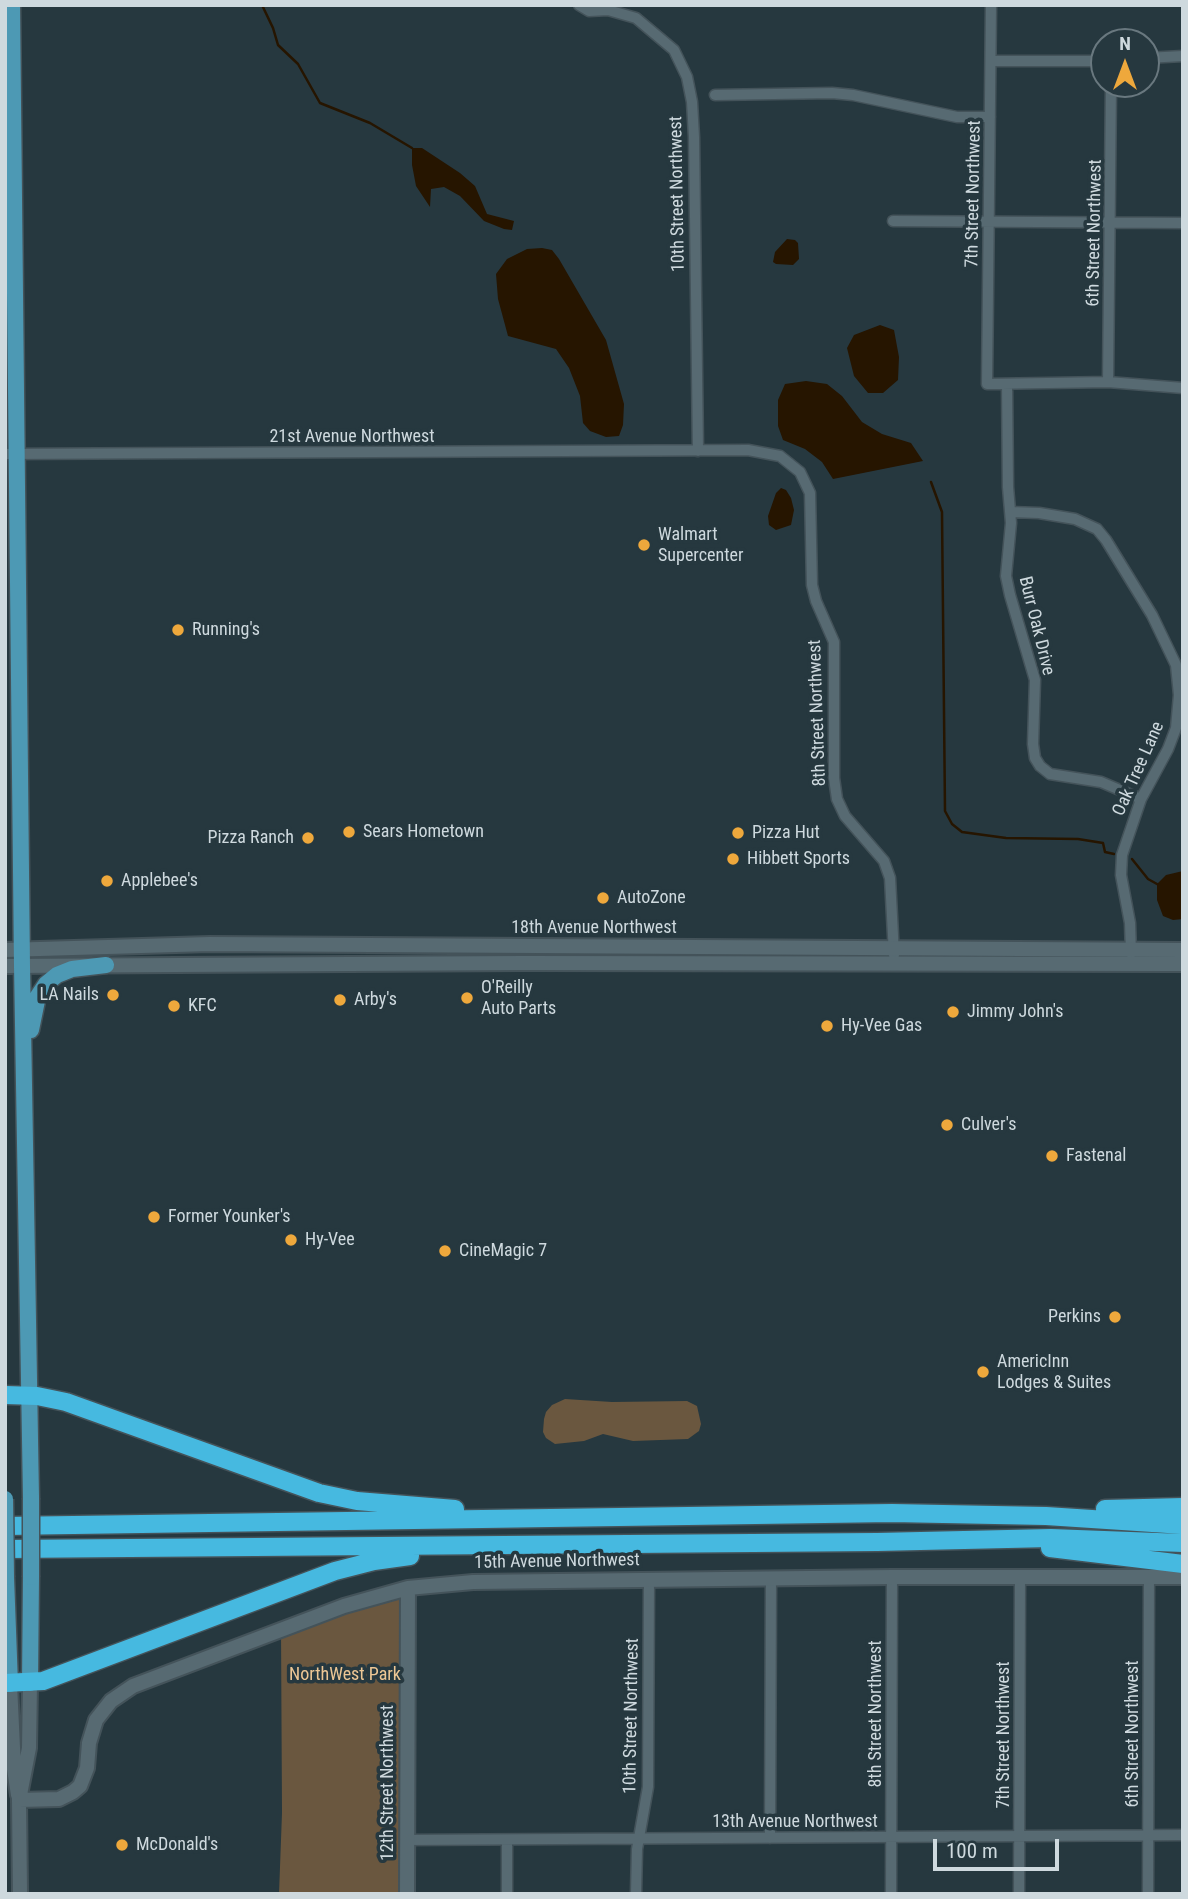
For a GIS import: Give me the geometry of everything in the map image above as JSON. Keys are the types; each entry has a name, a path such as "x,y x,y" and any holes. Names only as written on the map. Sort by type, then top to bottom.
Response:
{"highway":[{"path":"5,1395 28,1395 66,1402 302,1488 348,1499 390,1505 602,1518"},
{"path":"5,1526 990,1514 1183,1507"},
{"path":"990,1514 1183,1525"},
{"path":"5,1549 602,1545 1072,1538 1183,1543"},
{"path":"966,1540 1183,1564"},
{"path":"7,1684 30,1683 68,1672 357,1564 424,1554 602,1545"}],"main road":[{"path":"12,5 11,454 17,961 24,1102 31,1499 30,1683"},
{"path":"24,1102 30,1035 38,996 46,984 57,975 72,969 106,965"},
{"path":"5,1493 7,1684"}],"street":[{"name":"10th Street Northwest","path":"579,5 589,11 608,10 636,18 674,50 687,77 694,137 698,451"},
{"name":"7th Street Northwest","path":"991,5 987,384 1007,384"},
{"path":"1160,57 1183,56"},
{"path":"991,61 1090,61"},
{"path":"715,95 832,93 957,117 990,117"},
{"name":"6th Street Northwest","path":"1108,383 1111,98"},
{"path":"893,221 1183,223"},
{"path":"1007,384 1108,383 1183,388"},
{"name":"Burr Oak Drive","path":"1007,384 1010,512 1006,576 1035,680 1035,758 1050,774 1101,782 1141,799"},
{"name":"8th Street Northwest","path":"698,451 748,450 774,454 793,464 807,484 811,501 812,585 834,642 834,778 837,799 845,816 884,861 890,878 894,965"},
{"name":"21st Avenue Northwest","path":"11,454 698,451"},
{"name":"Oak Tree Lane","path":"1010,512 1039,513 1075,519 1097,529 1152,615 1173,656 1178,680 1176,728 1168,749 1141,799 1125,841 1121,864 1132,964"},
{"name":"18th Avenue Northwest","path":"17,961 210,944 1183,950"},
{"name":"18th Avenue Northwest","path":"5,950 17,961 106,965 1183,964"},
{"name":"6th Street Northwest","path":"1148,1894 1149,1575"},
{"name":"15th Avenue Northwest","path":"19,1800 59,1799 73,1793 80,1786 87,1768 89,1743 96,1720 111,1700 134,1686 344,1606 408,1588 463,1582 1149,1575 1183,1577"},
{"name":"7th Street Northwest","path":"1019,1894 1020,1576"},
{"name":"8th Street Northwest","path":"891,1894 892,1577"},
{"path":"770,1838 771,1579"},
{"name":"10th Street Northwest","path":"636,1894 638,1839 648,1787 649,1580"},
{"name":"12th Street Northwest","path":"407,1894 408,1588"},
{"path":"19,1800 29,1748 30,1683"},
{"path":"7,1684 19,1800 20,1894"},
{"name":"13th Avenue Northwest","path":"407,1840 1183,1835"},
{"path":"507,1840 507,1894"}],"green space":[{"path":"565,1399 612,1402 687,1401 697,1406 701,1424 699,1431 688,1439 633,1441 603,1434 584,1441 555,1444 546,1438 543,1432 544,1419 552,1405"},
{"name":"NorthWest Park","path":"408,1588 403,1894 279,1894 282,1813 281,1630"}],"shaded area":[{"path":"412,148 422,148 460,173 475,186 487,214 514,221 512,230 484,221 460,196 444,187 431,189 430,207 416,186"},
{"path":"787,239 798,243 799,259 793,265 776,264 773,262 775,252"},
{"path":"527,249 552,250 559,259 606,340 624,404 623,425 619,436 606,437 590,431 583,423 580,396 569,368 556,349 508,336 498,299 496,274 507,259"},
{"path":"880,325 894,330 899,357 898,380 883,393 868,393 854,376 847,348 854,335"},
{"path":"806,381 827,384 842,396 862,422 882,434 911,443 923,461 833,479 822,462 805,449 783,440 778,426 778,400 785,384"},
{"path":"781,488 786,490 791,498 794,510 791,525 776,530 769,525 768,516 776,493"},
{"path":"1183,871 1183,919 1173,920 1163,916 1157,900 1157,884 1166,875"}],"waterway":[{"path":"262,5 278,45 298,64 320,103 370,123 412,148"},
{"path":"931,482 942,512 945,811 952,824 962,832 1006,838 1078,839 1103,843 1105,852 1114,854"},
{"path":"1132,859 1148,879 1157,884"}],"place":[{"name":"Walmart Supercenter","path":"644,545"},
{"name":"Running's","path":"178,630"},
{"name":"Sears Hometown","path":"349,832"},
{"name":"Pizza Hut","path":"738,833"},
{"name":"Pizza Ranch","path":"308,838"},
{"name":"Hibbett Sports","path":"733,859"},
{"name":"Applebee's","path":"107,881"},
{"name":"AutoZone","path":"603,898"},
{"name":"LA Nails","path":"113,995"},
{"name":"O'Reilly Auto Parts","path":"467,998"},
{"name":"Arby's","path":"340,1000"},
{"name":"KFC","path":"174,1006"},
{"name":"Jimmy John's","path":"953,1012"},
{"name":"Hy-Vee Gas","path":"827,1026"},
{"name":"Culver's","path":"947,1125"},
{"name":"Fastenal","path":"1052,1156"},
{"name":"Former Younker's","path":"154,1217"},
{"name":"Hy-Vee","path":"291,1240"},
{"name":"CineMagic 7","path":"445,1251"},
{"name":"Perkins","path":"1115,1317"},
{"name":"AmericInn Lodges & Suites","path":"983,1372"},
{"name":"McDonald's","path":"122,1845"}]}
